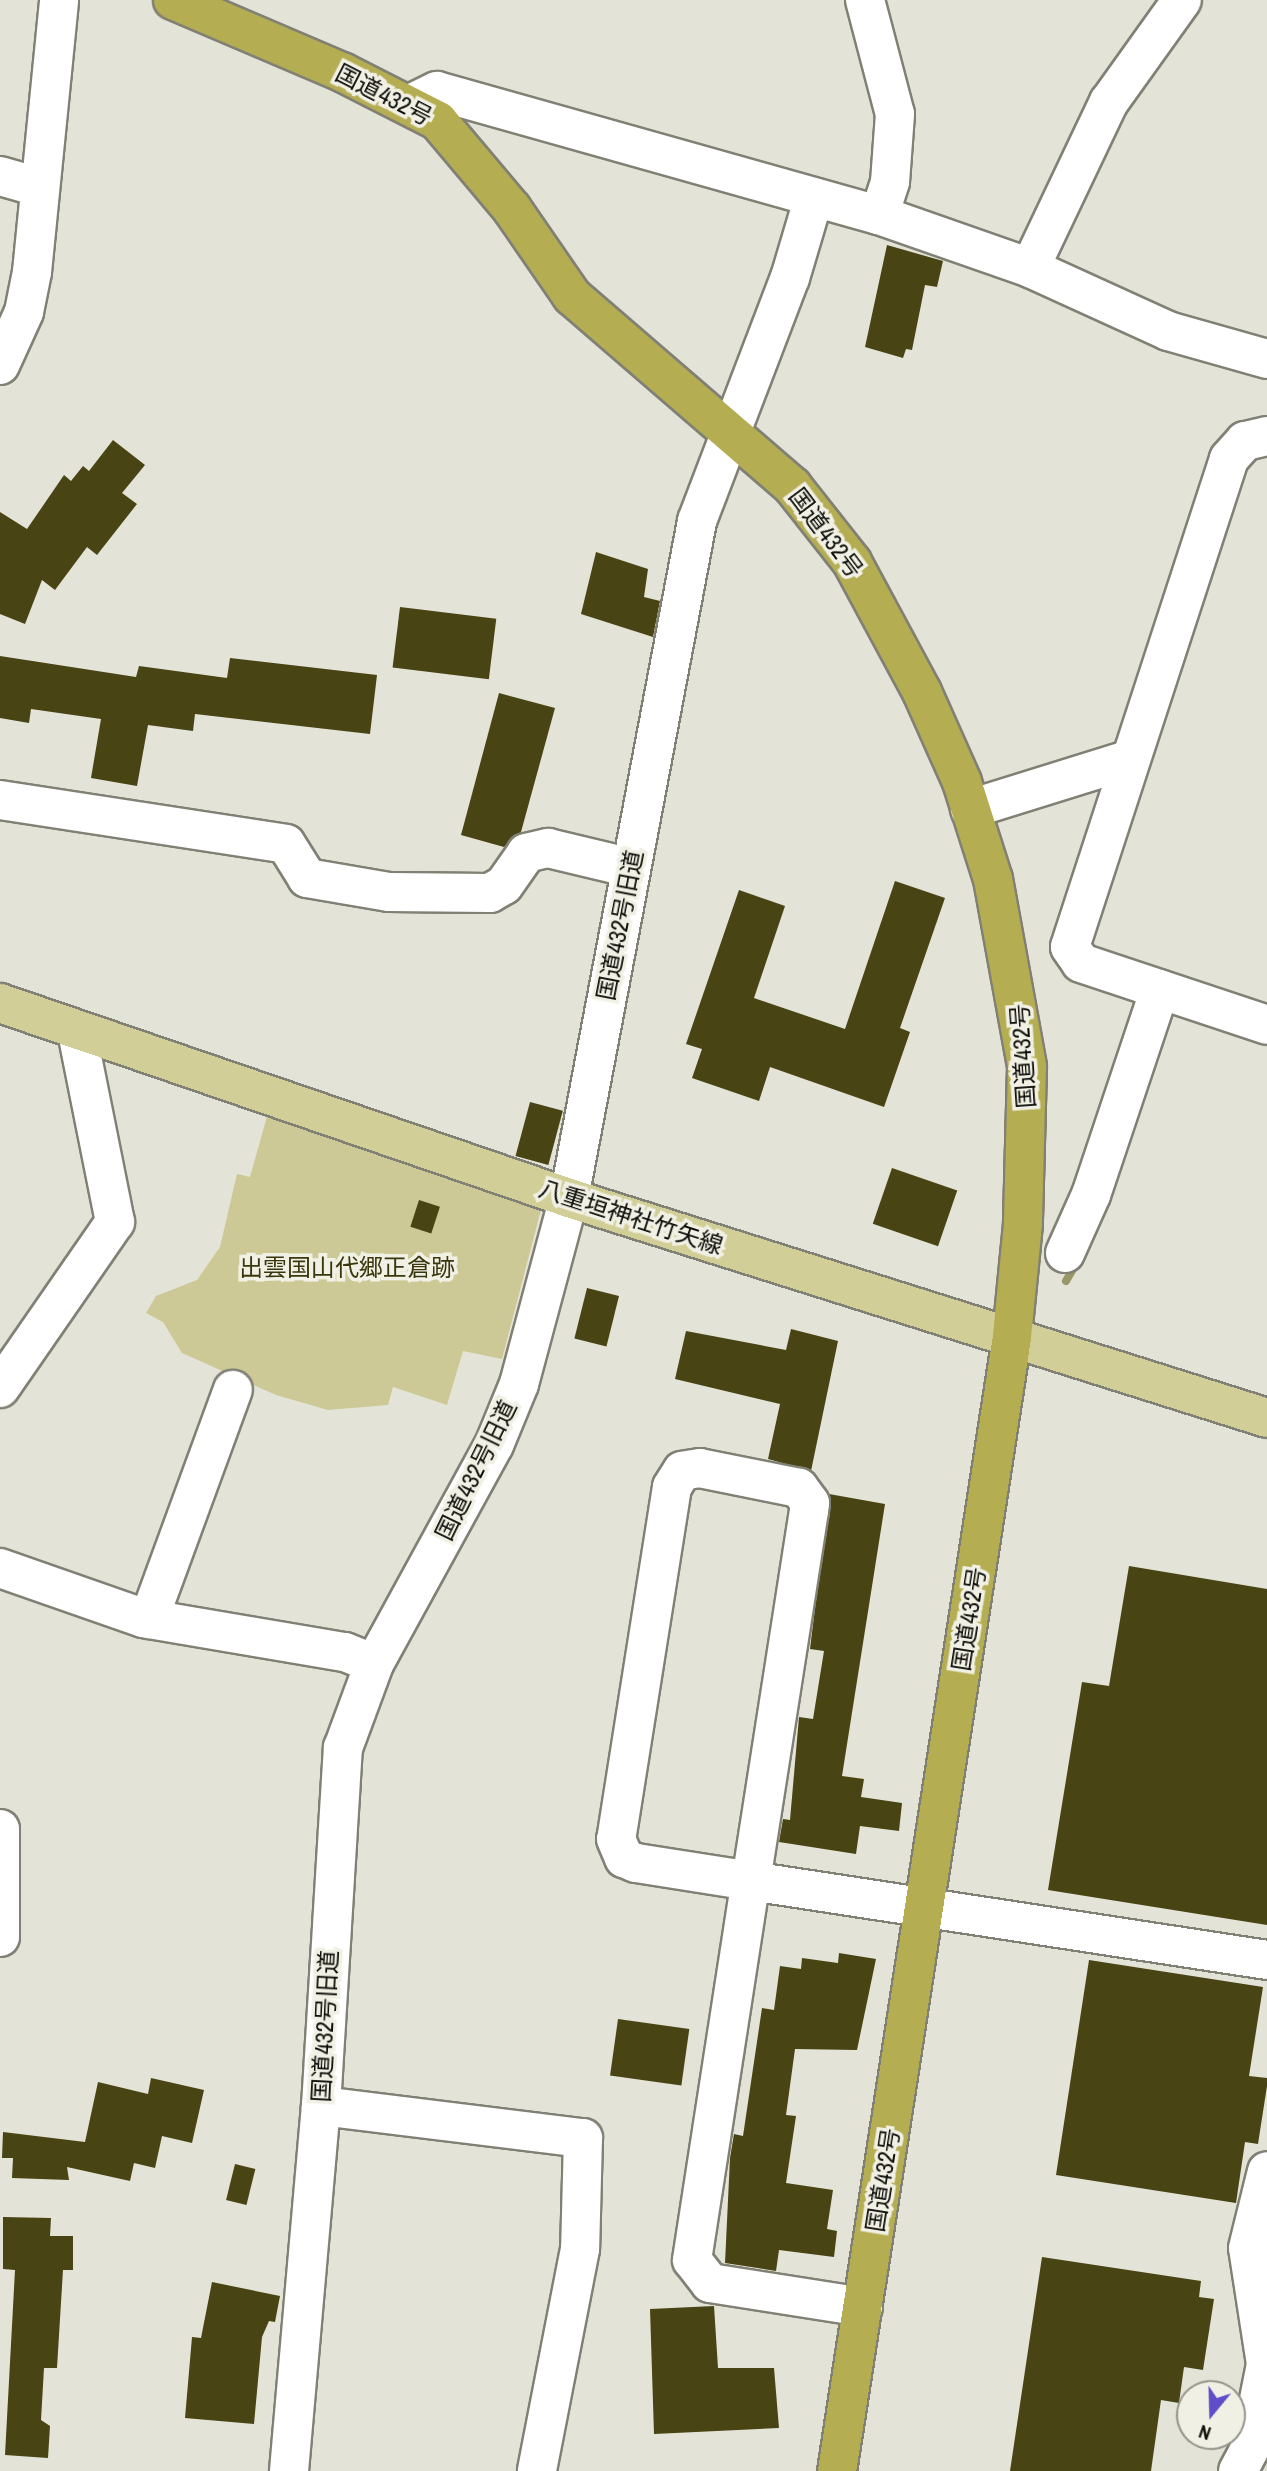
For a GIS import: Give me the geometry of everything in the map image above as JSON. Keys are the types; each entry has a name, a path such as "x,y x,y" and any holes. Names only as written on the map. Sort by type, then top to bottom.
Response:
{"highway":[{"name":"国道432号","path":"173,0 410,104 463,146 572,296 611,336 730,429 792,486 852,562 922,692 970,809 1016,981 1027,1067 1026,1188 1012,1336 926,1908 837,2471"}],"main road":[{"name":"八重垣神社竹矢線","path":"0,1003 569,1198 1267,1418"}],"street":[{"path":"0,365 24,312 59,0"},
{"path":"864,0 895,114 890,182 878,215"},
{"path":"1030,268 1110,102 1182,0"},
{"path":"410,104 438,91 878,215 1030,268 1168,331 1267,359"},
{"path":"0,176 39,187"},
{"name":"国道432号旧道","path":"289,2471 321,2106 342,1748 373,1664 494,1445 519,1384 569,1198 696,521 790,278 814,197"},
{"path":"1267,436 1245,441 1230,459 1127,760 1070,947 1081,963 1267,1025"},
{"path":"970,809 1127,760"},
{"path":"0,800 286,844 307,878 389,892 490,893 504,885 526,853 548,848 631,868"},
{"path":"1065,1253 1091,1195 1160,989"},
{"path":"0,1388 115,1222 77,1031"},
{"path":"149,1619 233,1390"},
{"path":"863,2307 710,2283 692,2260 751,1881 810,1503 799,1488 690,1468 672,1487 616,1839 624,1858 636,1863 751,1881 926,1908 1267,1960"},
{"path":"0,1568 149,1619 345,1652 373,1664"},
{"path":"0,1829 0,1937"},
{"path":"321,2106 583,2138 580,2249 537,2471"},
{"path":"1238,2471 1249,2450 1266,2364 1248,2248 1267,2171"}],"green space":[{"name":"出雲国山代郷正倉跡","path":"269,1109 543,1202 502,1359 463,1351 447,1405 393,1387 388,1405 328,1410 276,1395 182,1353 163,1322 146,1313 156,1296 197,1280 220,1247 237,1174 250,1177"}],"building":[{"path":"887,245 943,261 937,287 925,285 912,350 906,349 903,358 865,347"},
{"path":"113,440 145,465 122,493 137,504 97,555 87,547 55,590 42,580 25,624 0,614 0,512 27,529 64,475 71,481 83,466 89,471"},
{"path":"596,552 648,569 644,597 660,601 653,637 581,614"},
{"path":"400,607 496,619 489,679 393,668"},
{"path":"0,656 136,677 139,666 227,678 230,658 377,675 370,734 195,714 193,731 148,725 137,786 91,778 101,719 31,709 29,723 0,718"},
{"path":"499,693 555,708 521,832 504,847 461,835"},
{"path":"895,881 945,898 900,1028 910,1032 884,1107 770,1067 759,1101 692,1078 702,1049 686,1044 739,890 785,906 754,998 845,1029"},
{"path":"530,1102 563,1111 548,1165 516,1156"},
{"path":"892,1168 957,1190 938,1246 873,1224"},
{"path":"419,1200 440,1207 431,1233 410,1227"},
{"path":"587,1288 619,1296 606,1346 574,1338"},
{"path":"791,1329 838,1341 811,1471 768,1459 780,1404 675,1379 686,1331 786,1350"},
{"path":"829,1494 885,1504 842,1776 864,1779 861,1797 902,1803 899,1831 860,1826 856,1854 779,1842 783,1819 790,1820 799,1717 813,1719 824,1651 810,1649"},
{"path":"1129,1566 1267,1589 1267,1925 1048,1890 1082,1682 1109,1686"},
{"path":"839,1953 876,1959 857,2050 795,2049 786,2115 796,2116 786,2183 833,2190 827,2229 837,2231 834,2257 779,2250 776,2271 725,2263 730,2158 734,2134 743,2136 762,2008 774,2010 780,1966 801,1969 802,1958 838,1963"},
{"path":"1089,1960 1263,1987 1249,2076 1267,2078 1267,2086 1258,2144 1245,2142 1236,2203 1056,2175"},
{"path":"618,2019 689,2029 681,2085 610,2075"},
{"path":"151,2078 204,2090 192,2143 162,2136 155,2168 134,2163 130,2181 67,2167 69,2180 12,2178 13,2158 2,2158 3,2132 85,2142 98,2082 148,2094"},
{"path":"235,2164 255,2169 246,2205 226,2200"},
{"path":"3,2217 51,2218 50,2236 73,2236 73,2270 63,2270 57,2368 44,2368 41,2420 50,2426 48,2458 5,2455 15,2270 3,2269"},
{"path":"1042,2257 1201,2281 1199,2297 1214,2299 1203,2370 1184,2367 1182,2380 1176,2380 1176,2402 1161,2400 1151,2471 1010,2471"},
{"path":"212,2282 280,2296 275,2322 269,2321 262,2337 254,2424 185,2418 192,2337 201,2338"},
{"path":"714,2306 718,2368 774,2368 779,2428 654,2434 650,2309"}],"waterway":[{"path":"1066,1281 1077,1262"}]}
